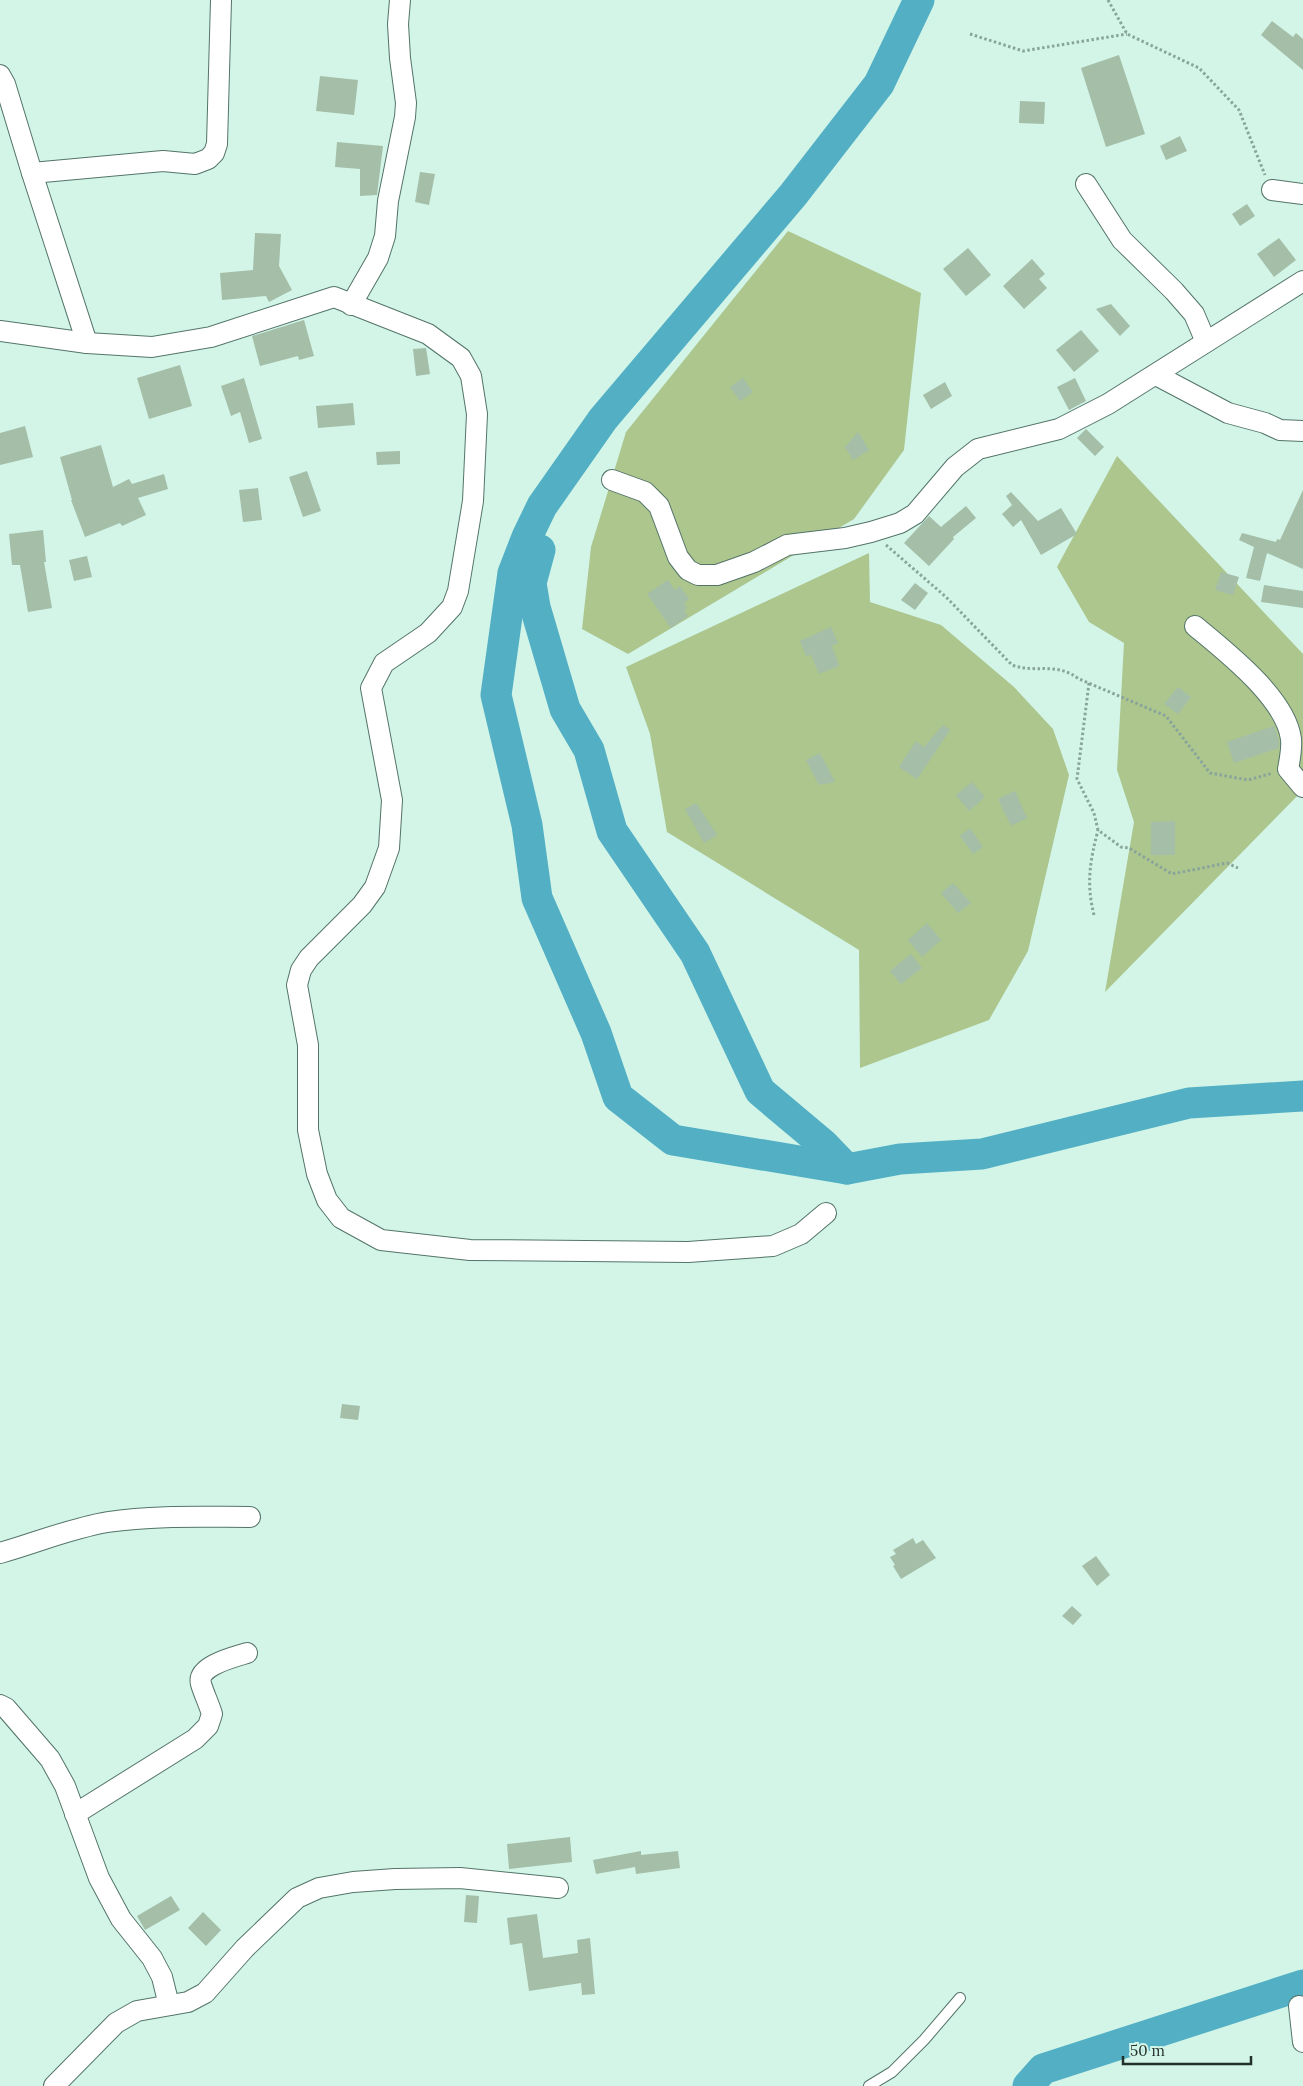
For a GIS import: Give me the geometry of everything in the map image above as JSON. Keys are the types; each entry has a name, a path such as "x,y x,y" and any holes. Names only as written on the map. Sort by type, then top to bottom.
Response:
{"street":[{"path":"32,173 163,161 195,164 208,159 214,153 217,144 221,0"},
{"path":"351,305 378,258 385,236 388,201 405,117 406,103 400,50 400,0"},
{"path":"0,75 5,84 87,343"},
{"path":"1086,184 1122,240 1174,291 1194,314 1206,342"},
{"path":"1272,190 1303,194"},
{"path":"612,480 645,492 659,506 678,557 688,570 698,576 717,575 754,562 788,545 845,538 871,532 900,523 915,514 955,467 978,449 1059,429 1108,404 1303,281"},
{"path":"0,332 87,343 152,347 211,337 334,297 428,334 461,358 471,376 477,414 473,501 458,592 452,607 428,633 384,663 371,688 392,800 389,848 375,887 362,905 309,958 300,970 297,985 308,1045 308,1130 317,1174 327,1200 342,1218 382,1240 470,1250 688,1252 774,1246 802,1234 826,1213"},
{"path":"1156,375 1228,413 1266,423 1280,430 1303,431"},
{"path":"1195,626 1242,666 1265,691 1283,715 1291,737 1291,755 1288,769 1303,787"},
{"path":"0,1553 107,1522 140,1519 250,1517"},
{"path":"75,1814 195,1739 208,1726 212,1714 200,1683 201,1676 207,1669 247,1653"},
{"path":"0,1705 6,1708 50,1759 65,1786 99,1878 121,1919 152,1958 162,1977 169,2005"},
{"path":"54,2086 116,2023 137,2011 188,2002 205,1993 245,1948 297,1898 319,1888 353,1882 395,1879 460,1878 558,1888"},
{"path":"1299,2006 1303,2042"}],"lane":[{"path":"869,2086 892,2072 924,2040 960,1998"}],"path":[{"path":"1108,0 1127,34"},
{"path":"970,34 1023,51 1127,34 1199,68 1239,110 1272,190"},
{"path":"871,532 946,597 1012,666 1024,670 1057,668 1070,672 1079,679 1166,716 1210,773 1248,780 1288,769"},
{"path":"1089,683 1077,779 1094,813 1098,830 1090,860 1089,879 1090,898 1094,915"},
{"path":"1098,830 1121,847 1129,848 1172,874 1227,863 1238,868"}],"green space":[{"path":"788,231 921,293 904,450 854,519 628,654 582,629 591,547 626,432"},
{"path":"1117,456 1303,654 1303,790 1105,992 1134,822 1117,770 1124,643 1089,622 1057,567"},
{"path":"869,553 870,602 941,625 1014,687 1053,729 1069,775 1028,951 989,1020 860,1068 859,950 667,832 650,734 626,667"}],"building":[{"path":"1272,21 1293,37 1296,33 1303,39 1303,70 1261,35"},
{"path":"1119,55 1145,134 1106,147 1081,68"},
{"path":"320,76 358,80 354,115 316,111"},
{"path":"1020,101 1045,102 1044,124 1019,123"},
{"path":"1180,136 1187,151 1166,160 1160,146"},
{"path":"337,142 383,146 377,195 360,196 360,169 335,167"},
{"path":"420,172 435,174 429,205 415,202"},
{"path":"1247,204 1255,216 1240,226 1232,214"},
{"path":"255,233 281,234 279,266 292,290 269,302 266,296 222,300 220,273 253,270"},
{"path":"1279,238 1296,260 1274,277 1257,254"},
{"path":"968,248 991,275 966,296 943,269"},
{"path":"1032,259 1045,274 1039,279 1047,288 1024,309 1003,286"},
{"path":"1111,304 1130,326 1120,336 1096,309"},
{"path":"304,320 314,356 299,360 298,356 260,366 252,336"},
{"path":"1081,330 1099,351 1074,372 1056,350"},
{"path":"426,348 430,374 416,376 413,349"},
{"path":"180,365 192,406 149,419 137,378"},
{"path":"244,378 262,439 249,443 240,412 231,416 221,386"},
{"path":"743,378 753,392 740,401 730,387"},
{"path":"1075,378 1086,401 1069,410 1057,387"},
{"path":"945,382 952,396 931,409 923,395"},
{"path":"353,403 355,425 318,428 316,406"},
{"path":"25,426 33,457 0,465 0,433"},
{"path":"1086,429 1104,447 1095,456 1077,438"},
{"path":"858,432 869,450 853,460 845,447"},
{"path":"101,445 113,487 129,479 132,484 164,474 168,489 138,498 146,515 122,526 120,523 85,537 71,500 60,457"},
{"path":"400,451 400,464 377,465 376,452"},
{"path":"307,471 321,511 303,517 289,477"},
{"path":"258,488 262,520 243,522 239,490"},
{"path":"1303,490 1303,569 1267,553 1260,581 1246,578 1254,547 1239,540 1242,533 1276,542 1277,539 1280,540"},
{"path":"1011,492 1038,521 1061,508 1077,534 1041,555 1021,520 1013,527 1002,514 1012,505 1006,496"},
{"path":"966,506 976,518 953,537 954,539 929,566 904,543 929,516 941,527"},
{"path":"43,530 46,562 44,562 52,608 28,612 20,565 12,565 9,534"},
{"path":"87,556 92,577 74,581 69,560"},
{"path":"1221,572 1239,577 1233,595 1215,590"},
{"path":"668,580 675,590 680,586 689,599 684,603 687,608 684,611 688,616 671,628 647,594"},
{"path":"915,583 928,593 915,610 901,600"},
{"path":"1264,585 1303,591 1303,608 1261,602"},
{"path":"831,627 838,643 832,646 839,666 819,674 811,655 806,656 800,641"},
{"path":"1178,687 1191,697 1178,714 1164,704"},
{"path":"943,725 950,730 917,779 899,767 916,741 924,747"},
{"path":"1274,726 1279,741 1279,748 1234,763 1227,742"},
{"path":"820,753 835,782 819,785 806,760"},
{"path":"972,782 985,797 969,811 956,795"},
{"path":"1015,791 1027,818 1011,826 998,799"},
{"path":"696,803 717,835 704,843 685,809"},
{"path":"1175,821 1175,855 1151,855 1151,822"},
{"path":"970,828 983,847 973,854 960,836"},
{"path":"953,883 971,903 958,913 941,893"},
{"path":"927,923 941,940 922,957 908,940"},
{"path":"911,954 922,968 901,984 890,971"},
{"path":"342,1404 360,1406 358,1420 340,1418"},
{"path":"913,1538 916,1544 923,1540 936,1558 901,1579 890,1557 896,1554 893,1550"},
{"path":"1096,1556 1110,1575 1097,1586 1082,1566"},
{"path":"1072,1606 1082,1615 1073,1625 1062,1616"},
{"path":"570,1837 572,1862 509,1869 507,1844"},
{"path":"641,1851 641,1855 678,1851 680,1868 636,1874 635,1867 596,1874 593,1860"},
{"path":"466,1895 479,1896 477,1923 464,1922"},
{"path":"171,1896 180,1910 145,1930 137,1916"},
{"path":"203,1912 221,1930 206,1946 188,1928"},
{"path":"537,1914 543,1958 578,1953 577,1940 590,1938 595,1994 582,1995 581,1983 529,1991 522,1943 510,1945 507,1918"}],"waterway":[{"path":"919,0 879,84 793,195 603,419 542,506 527,537 513,573 496,695 527,825 537,898 596,1033 618,1097 673,1140 847,1169 900,1159 982,1154 1189,1103 1303,1096"},
{"path":"540,550 531,583 535,607 565,709 589,750 612,831 695,953 760,1091 823,1144 847,1169"},
{"path":"1028,2086 1043,2069 1303,1985"}]}
